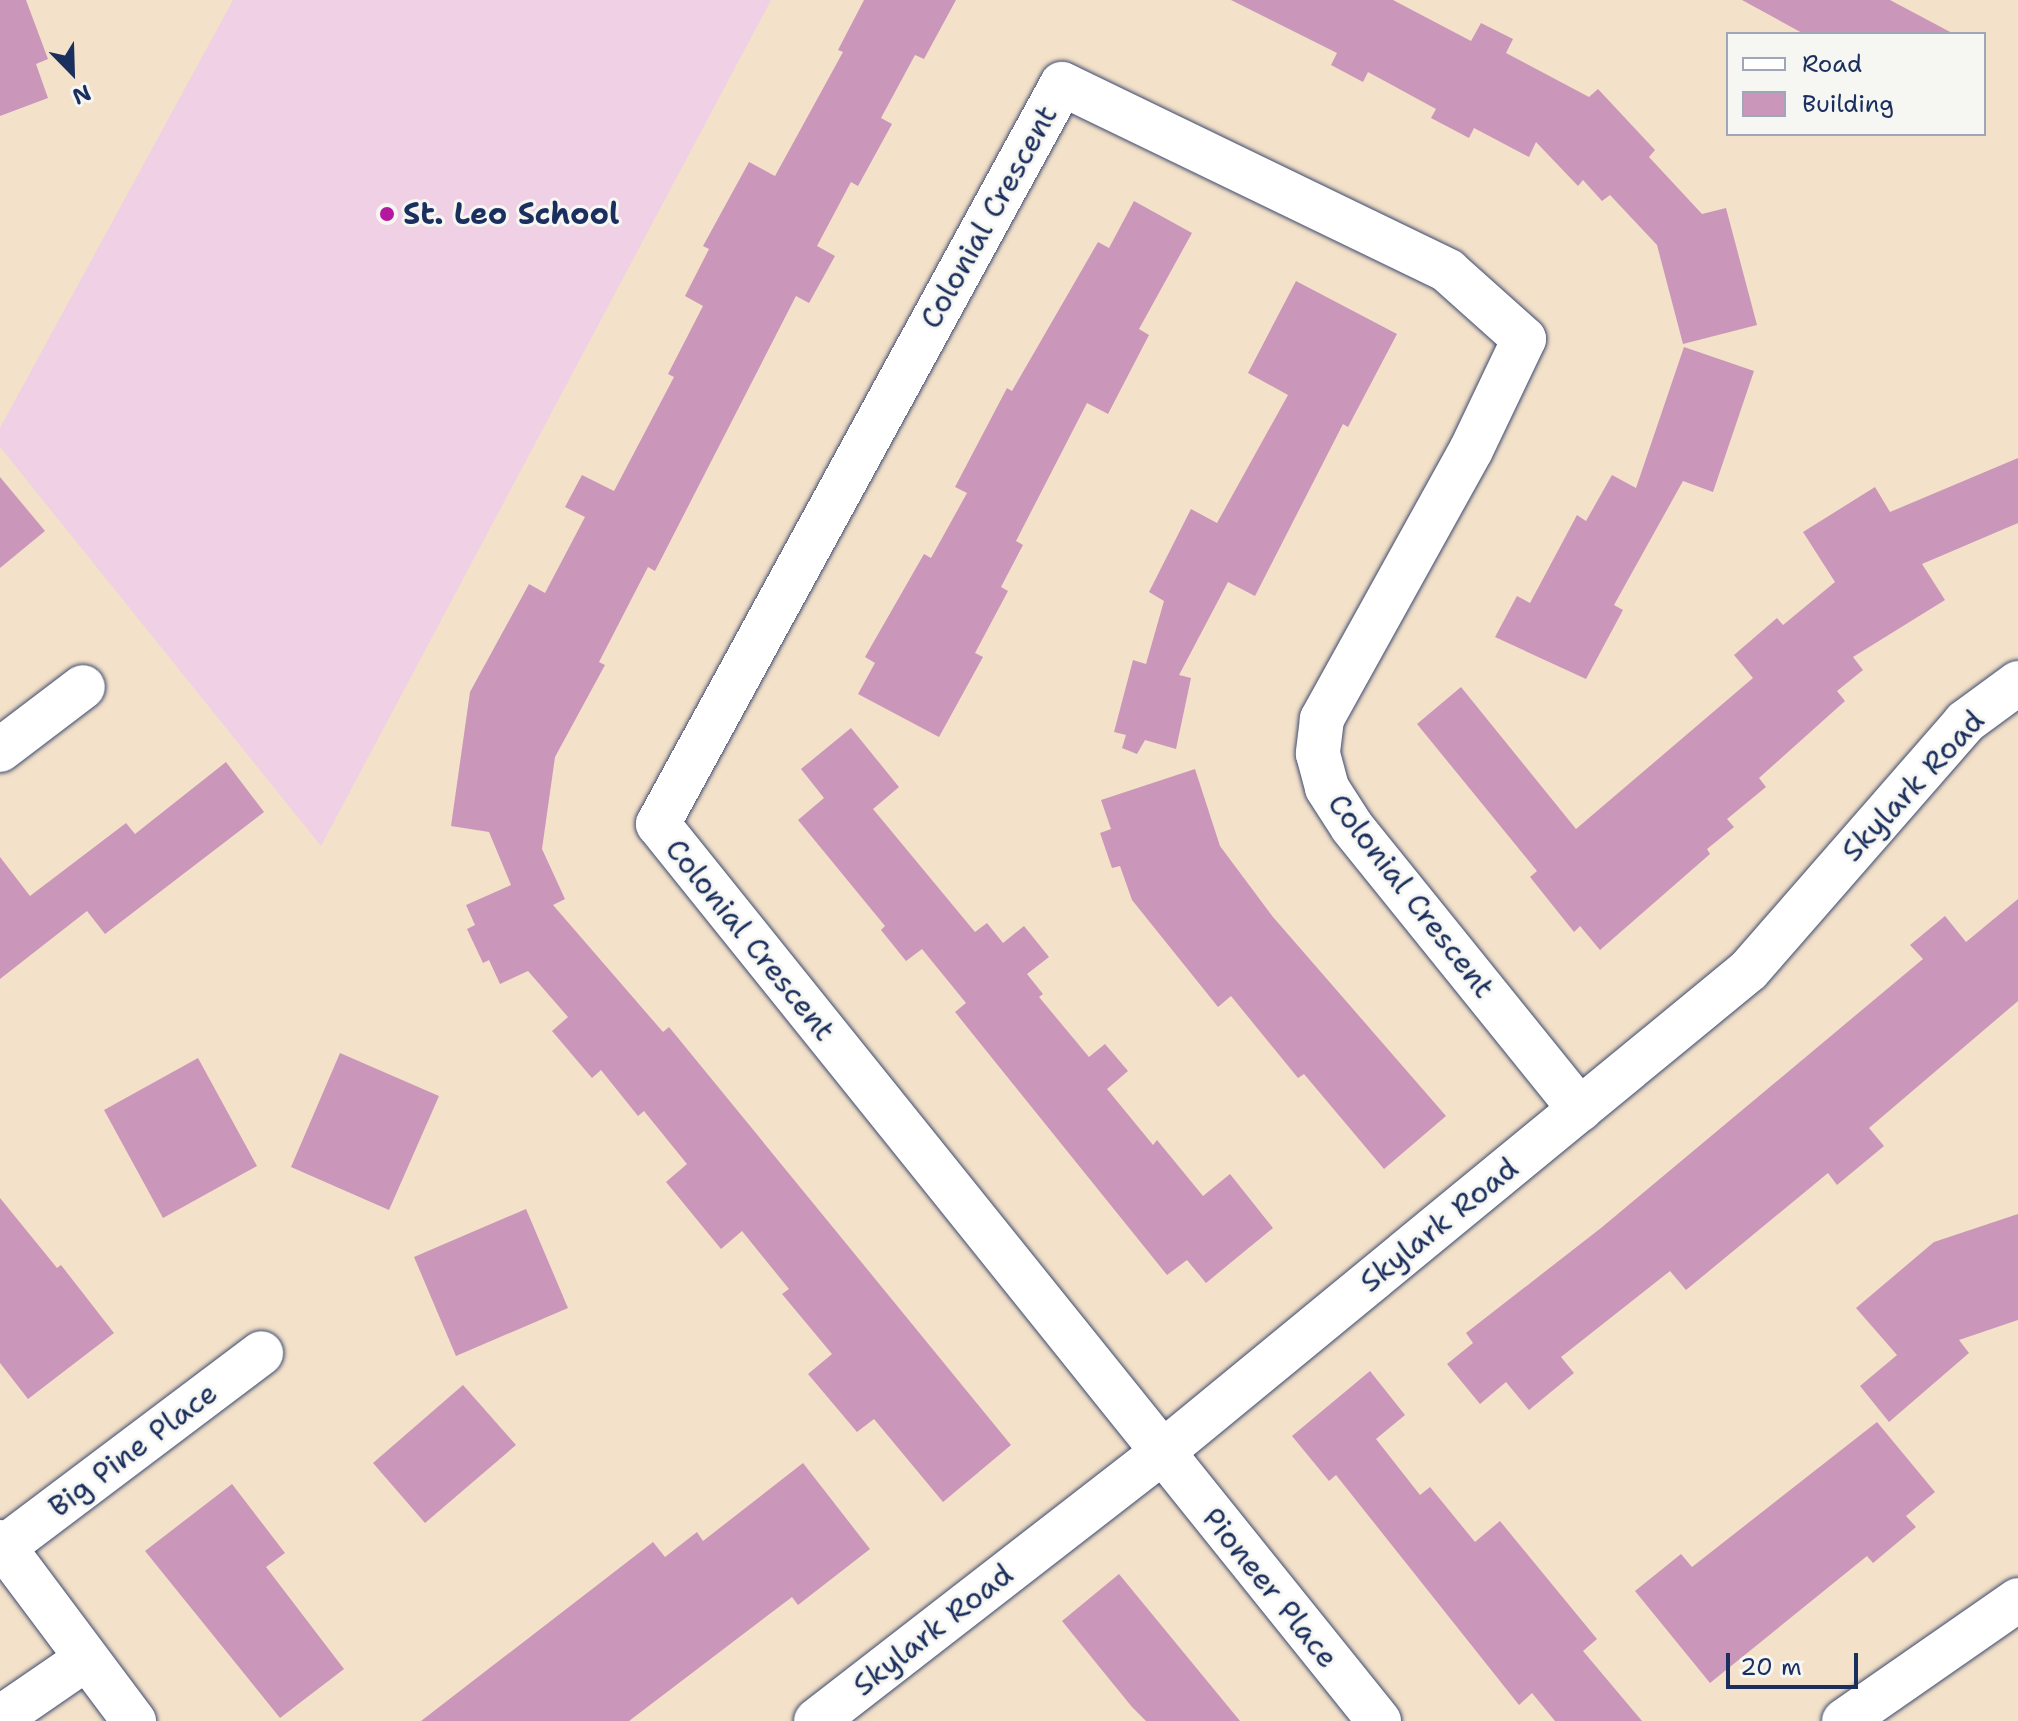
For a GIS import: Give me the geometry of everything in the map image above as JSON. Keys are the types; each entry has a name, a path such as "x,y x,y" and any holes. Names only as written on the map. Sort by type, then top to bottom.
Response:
{"street":[{"name":"Colonial Crescent","path":"1160,1454 658,824 1062,84 1448,271 1524,339 1471,450 1322,719 1318,754 1327,788 1352,827 1580,1110"},
{"name":"Skylark Road","path":"816,1721 1160,1454 1749,970 1965,722 2018,683"},
{"path":"0,750 83,687"},
{"name":"Big Pine Place","path":"2,1544 261,1353"},
{"name":"Pioneer Place","path":"1160,1454 1379,1721"},
{"path":"2,1544 134,1721"},
{"path":"1844,1721 2018,1600"},
{"path":"0,1718 86,1659"}],"shaded area":[{"name":"St. Leo School","path":"233,0 771,0 321,846 0,447 0,428"}],"building":[{"path":"0,0 26,0 48,59 36,64 48,98 0,116"},
{"path":"864,0 956,0 924,59 915,55 881,118 892,124 858,186 851,182 817,246 835,256 809,303 796,296 655,571 648,567 599,662 605,665 555,757 542,849 565,899 553,905 663,1032 669,1027 1011,1445 943,1502 874,1419 857,1432 808,1374 832,1354 782,1294 789,1289 742,1231 721,1249 666,1182 687,1164 644,1111 638,1116 601,1070 592,1078 552,1031 568,1017 528,971 500,984 489,960 483,963 467,929 475,925 466,905 511,885 489,832 451,826 470,692 529,584 545,593 585,517 565,507 582,475 614,491 674,377 668,374 703,306 685,296 709,249 703,246 749,162 775,176 843,52 838,50"},
{"path":"1231,0 1393,0 1471,41 1481,23 1513,39 1506,53 1589,97 1598,89 1655,150 1649,157 1702,214 1726,208 1757,325 1683,344 1657,245 1610,195 1602,201 1583,180 1578,186 1536,142 1529,157 1474,128 1469,138 1431,118 1436,109 1368,72 1363,82 1331,65 1337,53"},
{"path":"1742,0 1890,0 1950,32 1800,32"},
{"path":"1134,201 1192,233 1139,329 1149,335 1108,414 1087,403 1016,541 1023,545 1001,587 1008,591 975,653 983,657 939,737 858,694 875,663 865,657 924,554 931,558 967,493 955,487 1007,388 1012,391 1098,242 1109,248"},
{"path":"1296,281 1397,334 1348,427 1343,424 1255,596 1228,582 1179,675 1191,678 1176,749 1145,740 1137,754 1122,748 1126,735 1114,732 1133,660 1146,664 1164,601 1149,592 1191,509 1217,523 1288,395 1248,373"},
{"path":"1684,347 1754,371 1713,492 1683,481 1614,605 1623,610 1586,679 1495,637 1517,596 1530,603 1577,515 1586,521 1612,475 1636,488"},
{"path":"2018,458 2018,523 1922,564 1945,600 1853,657 1863,670 1837,691 1845,701 1759,778 1766,787 1727,819 1734,827 1707,849 1710,854 1600,950 1580,926 1574,932 1530,877 1537,871 1417,724 1461,687 1576,829 1753,678 1734,655 1777,618 1783,625 1835,582 1803,532 1875,487 1890,512"},
{"path":"0,477 45,531 0,568"},
{"path":"851,728 899,787 873,809 975,932 987,923 1003,943 1024,926 1049,957 1027,974 1043,994 1039,997 1089,1057 1105,1044 1128,1071 1107,1089 1153,1145 1157,1140 1203,1196 1230,1174 1273,1228 1206,1283 1187,1260 1167,1275 955,1012 966,1003 922,949 906,961 881,930 885,926 798,820 824,798 801,769"},
{"path":"226,762 264,812 105,934 87,911 0,979 0,857 30,896 126,823 135,834"},
{"path":"1195,769 1220,846 1273,917 1446,1116 1384,1169 1304,1074 1298,1078 1231,996 1218,1007 1132,900 1120,866 1112,868 1100,833 1111,829 1101,800"},
{"path":"2018,899 2018,1001 1869,1128 1884,1146 1837,1185 1828,1173 1686,1290 1670,1271 1561,1357 1574,1373 1529,1410 1506,1382 1480,1404 1447,1364 1473,1343 1466,1333 1601,1228 1923,959 1910,945 1945,916 1966,942"},
{"path":"340,1053 439,1096 389,1210 291,1167"},
{"path":"198,1058 257,1166 163,1218 104,1110"},
{"path":"0,1198 57,1268 61,1265 114,1333 28,1399 0,1363"},
{"path":"526,1209 568,1308 456,1356 414,1257"},
{"path":"2018,1214 2018,1320 1959,1340 1969,1353 1889,1422 1860,1386 1897,1355 1856,1308 1934,1242"},
{"path":"1370,1371 1405,1415 1376,1439 1420,1495 1430,1487 1475,1542 1500,1521 1597,1639 1583,1651 1642,1721 1555,1721 1532,1693 1519,1705 1336,1475 1329,1481 1292,1436"},
{"path":"463,1385 516,1445 425,1523 373,1463"},
{"path":"1877,1422 1935,1492 1906,1516 1916,1527 1873,1563 1867,1556 1710,1683 1635,1591 1681,1554 1692,1567"},
{"path":"803,1463 870,1549 798,1605 792,1597 629,1721 421,1721 653,1542 665,1557 697,1532 703,1541"},
{"path":"232,1484 285,1553 266,1567 344,1669 280,1718 145,1551"},
{"path":"1119,1574 1240,1721 1146,1721 1132,1707 1062,1621"}],"place":[{"name":"St. Leo School","path":"387,214"}]}
